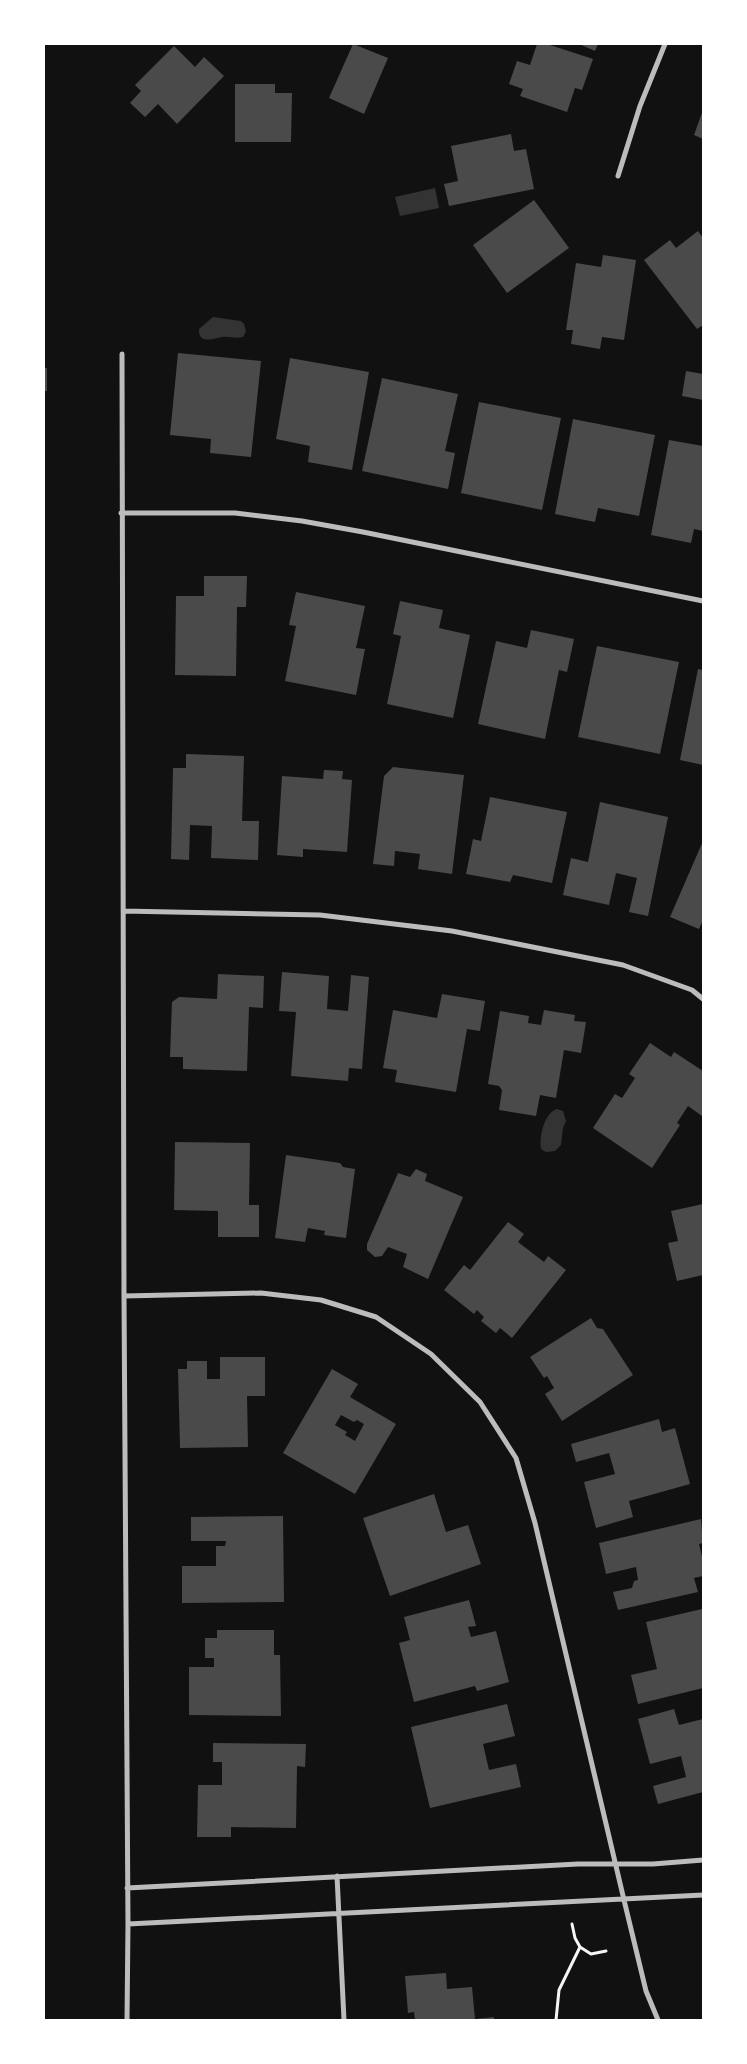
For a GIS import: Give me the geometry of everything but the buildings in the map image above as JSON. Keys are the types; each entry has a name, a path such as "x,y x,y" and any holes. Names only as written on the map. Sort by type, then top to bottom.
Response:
{"street":[{"path":"618,176 640,106 666,44"},
{"path":"122,354 121,513 128,2020"},
{"path":"121,513 235,513 302,521 703,601"},
{"path":"123,911 320,915 452,931 622,965 692,990 703,999"},
{"path":"124,1296 261,1293 321,1300 376,1317 431,1354 480,1402 516,1458 535,1523 646,1991 658,2020"},
{"path":"127,1888 338,1876 703,1860"},
{"path":"338,1876 344,2020"},
{"path":"128,1924 703,1895"}],"path":[{"path":"572,1924 575,1938 580,1948 591,1954 606,1951"},
{"path":"556,2020 559,1990 580,1948"}],"shaded area":[{"path":"435,188 439,208 400,216 395,197"},
{"path":"213,317 241,321 246,331 243,337 203,339 199,334 199,329"},
{"path":"557,1109 563,1111 566,1121 563,1128 561,1145 555,1151 546,1152 541,1149 543,1126 552,1111"}]}
